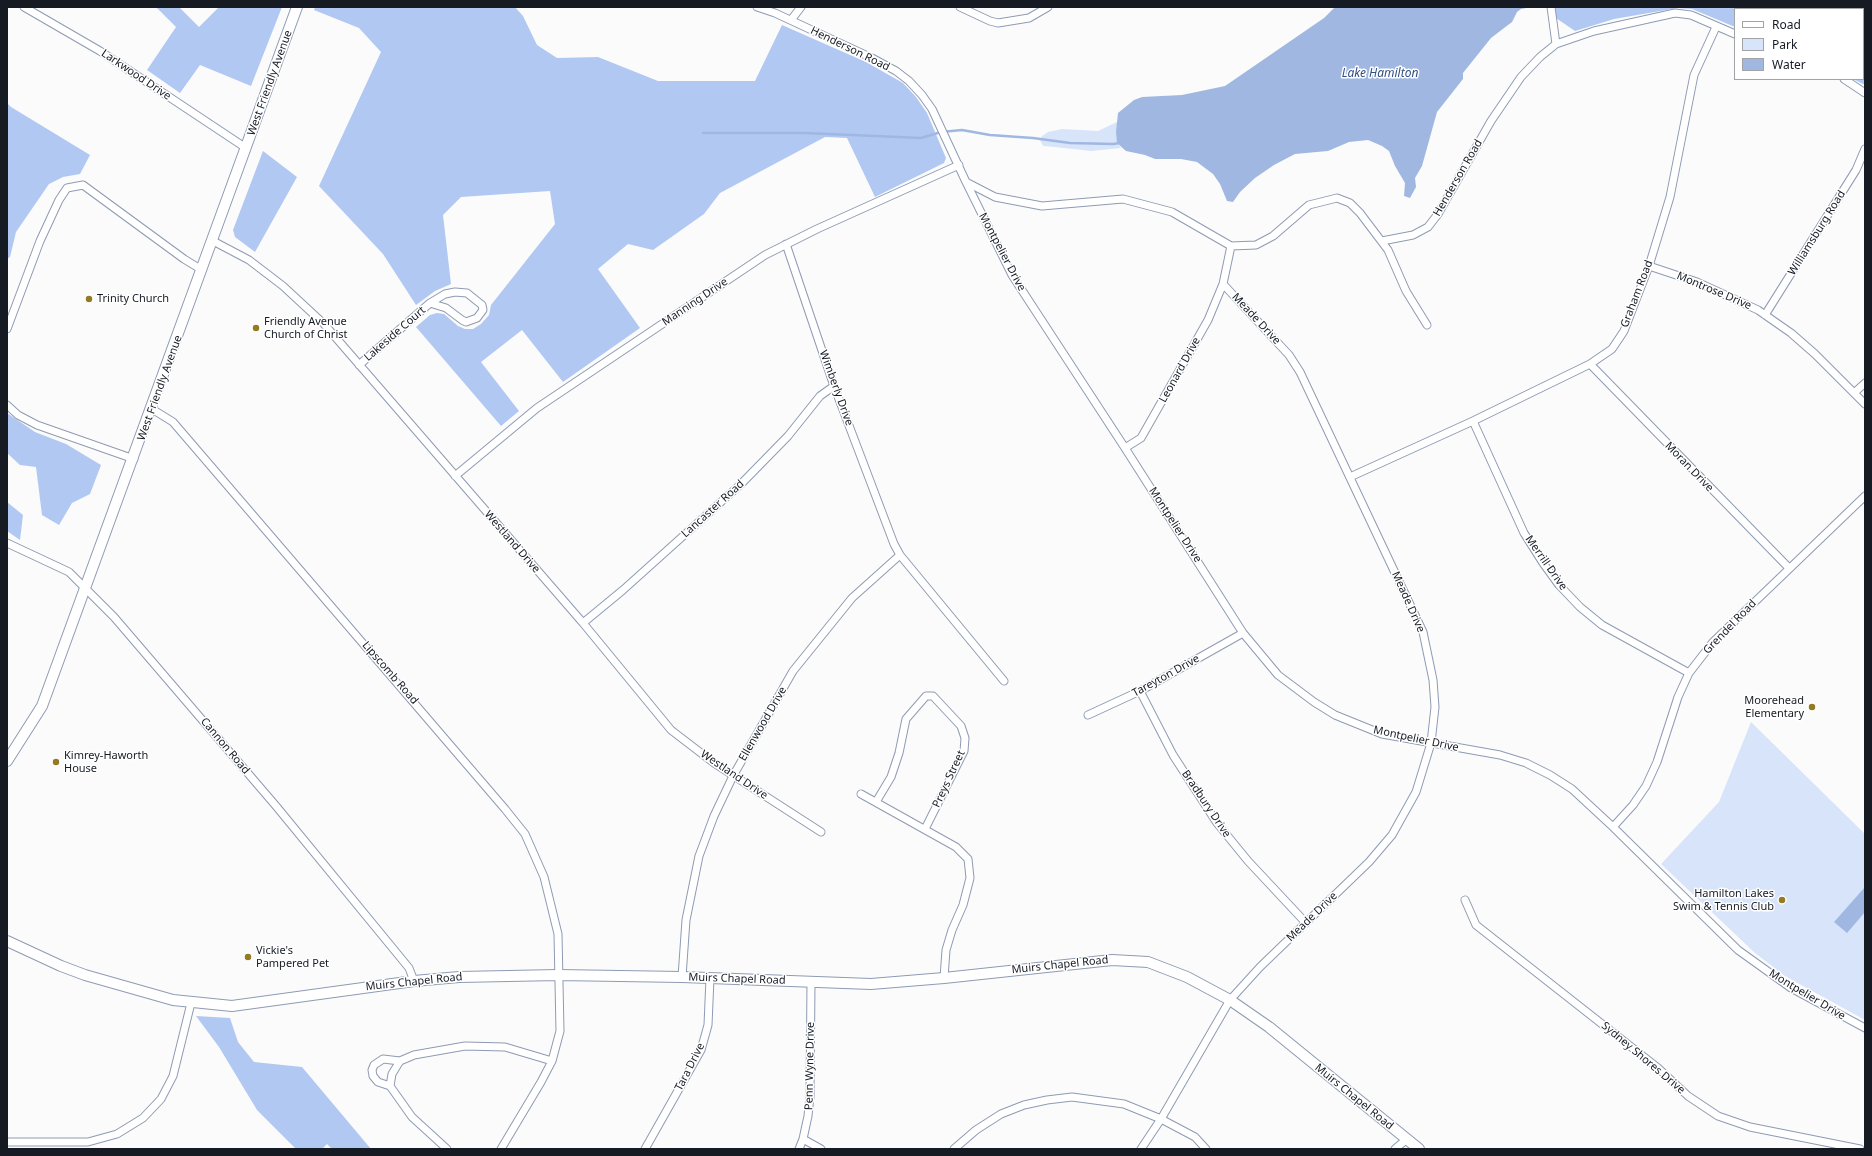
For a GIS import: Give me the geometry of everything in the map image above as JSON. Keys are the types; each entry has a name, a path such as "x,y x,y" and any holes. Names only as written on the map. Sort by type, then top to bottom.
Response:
{"main road":[{"name":"West Friendly Avenue","path":"7,761 42,706 134,459 297,7"},
{"name":"Muirs Chapel Road","path":"7,941 61,966 85,975 173,1000 232,1006 414,981 459,977 558,975 682,977 871,984 944,978 1112,960 1148,962 1187,977 1230,1000 1269,1028 1419,1149"}],"street":[{"name":"Larkwood Drive","path":"24,7 100,51 246,148"},
{"name":"Henderson Road","path":"757,7 791,20 872,58 896,71 909,81 932,109 966,182"},
{"path":"791,20 801,7"},
{"path":"960,7 990,21 998,23 1029,18 1048,7"},
{"path":"1551,7 1556,44"},
{"name":"Henderson Road","path":"1382,241 1413,236 1428,227 1438,214 1491,121 1521,77 1540,57 1556,44 1594,31 1675,14 1691,15 1734,34"},
{"name":"Graham Road","path":"1350,477 1473,421 1590,364 1612,349 1624,330 1649,266 1670,198 1694,75 1716,27"},
{"path":"1846,80 1865,93"},
{"name":"Williamsburg Road","path":"1765,315 1856,170 1865,149"},
{"name":"Manning Drive","path":"455,476 538,408 765,255 959,165"},
{"path":"966,182 995,197 1042,206 1124,199 1148,204 1172,212 1230,246 1256,245 1273,236 1309,205 1337,198 1350,203 1382,241 1388,250 1406,291 1427,325"},
{"name":"Montpelier Drive","path":"966,182 1012,276 1244,633 1278,674 1314,702 1335,715 1382,734 1500,755 1526,763 1550,775 1572,789 1613,827 1738,950 1791,988 1865,1028"},
{"path":"7,329 40,241 59,200 67,188 83,185 184,259 202,270"},
{"name":"Westland Drive","path":"213,241 249,260 283,286 324,324 583,623 671,730 733,776 821,832"},
{"name":"Wimberly Drive","path":"786,244 834,386 900,554"},
{"name":"Meade Drive","path":"1141,1149 1162,1119 1230,1000 1260,968 1369,862 1392,834 1416,792 1431,743 1435,707 1433,680 1423,632 1300,372 1289,355 1223,284 1230,246"},
{"name":"Montrose Drive","path":"1649,266 1736,298 1765,315 1791,333 1815,354 1865,404"},
{"name":"Leonard Drive","path":"1125,448 1140,438 1148,426 1208,320 1223,284"},
{"name":"Lakeside Court","path":"359,365 430,304 445,294 461,292 473,297 482,305 483,310 477,318 466,322 446,308 430,304"},
{"name":"Moran Drive","path":"1590,364 1789,568"},
{"path":"1854,393 1865,383"},
{"name":"Lancaster Road","path":"583,623 623,590 741,484 788,436 820,396 834,386"},
{"path":"7,405 18,415 37,425 134,459"},
{"name":"Lipscomb Road","path":"152,409 173,422 472,770 525,834 544,877 555,916 558,934 560,1032 552,1061 501,1149"},
{"name":"Merrill Drive","path":"1473,421 1524,533 1543,564 1559,585 1580,607 1602,625 1689,673"},
{"name":"Grendel Road","path":"1613,827 1633,805 1646,786 1657,762 1678,697 1689,673 1713,642 1865,496"},
{"name":"Cannon Road","path":"7,543 69,572 85,590 114,617 276,806 409,968 414,981"},
{"path":"900,554 1004,681"},
{"name":"Ellenwood Drive","path":"682,977 686,920 699,856 714,816 733,776 793,671 852,598 900,554"},
{"name":"Tareyton Drive","path":"1088,715 1140,691 1244,633"},
{"name":"Bradbury Drive","path":"1140,691 1173,755 1217,823 1248,861 1306,923"},
{"name":"Preys Street","path":"876,802 890,777 899,753 906,719 926,696 933,696 961,726 965,738 965,744 964,750 925,830"},
{"path":"861,794 956,847 968,859 970,878 963,905 952,930 946,950 944,978"},
{"name":"Sydney Shores Drive","path":"1465,900 1476,925 1658,1068 1688,1096 1718,1116 1750,1127 1860,1149"},
{"name":"Tara Drive","path":"645,1149 701,1050 708,1025 710,978"},
{"name":"Penn Wyne Drive","path":"799,1149 804,1139 810,1096 811,982"},
{"path":"7,1142 88,1142 117,1134 143,1118 161,1099 173,1076 191,1003"},
{"path":"448,1149 412,1117 390,1086 378,1082 373,1076 372,1070 374,1065 383,1059 400,1061 414,1055 465,1046 505,1047 552,1061"},
{"path":"390,1086 392,1074 400,1061"},
{"path":"954,1149 976,1130 1001,1114 1024,1105 1072,1097 1124,1104 1162,1119 1195,1137 1206,1149"},
{"path":"804,1139 821,1149"},
{"path":"1396,1149 1407,1139"}],"green space":[{"path":"1117,122 1117,143 1121,148 1091,151 1043,146 1040,140 1042,136 1048,132 1062,129 1098,131"},
{"name":"Hamilton Lakes Swim & Tennis Club","path":"1751,722 1865,834 1865,1020 1785,976 1755,953 1661,864 1719,802"}],"shaded area":[{"path":"156,7 179,7 199,27 219,7 282,7 251,86 200,65 180,93 147,70 176,27"},
{"path":"315,7 515,7 523,16 537,45 557,58 598,57 658,81 755,81 782,25 866,62 903,83 916,97 927,113 946,158 944,163 875,197 847,138 825,137 720,193 704,214 653,250 628,244 598,269 640,328 563,382 522,330 481,362 519,411 501,426 416,327 430,315 437,313 444,314 458,326 465,329 473,329 481,324 489,315 491,305 555,224 550,191 461,197 443,215 451,284 435,291 416,305 383,254 319,186 381,52 359,28 314,10"},
{"path":"1554,7 1865,7 1865,85 1855,80 1864,80 1864,8 1734,8 1734,27 1692,9 1678,8 1614,19 1575,31 1556,18"},
{"path":"7,103 11,107 90,155 80,174 63,177 49,184 16,232 10,257 7,259"},
{"path":"263,151 297,177 255,252 235,237 233,230"},
{"path":"7,413 35,432 66,444 101,465 90,494 72,503 59,525 42,515 36,467 20,465 7,453"},
{"path":"7,502 23,515 20,540 7,531"},
{"path":"196,1016 230,1018 238,1042 254,1062 302,1067 371,1149 332,1149 327,1144 322,1149 296,1149 257,1110 219,1047"}],"water":[{"name":"Lake Hamilton","path":"1335,7 1532,7 1521,9 1517,12 1512,22 1491,38 1463,73 1463,79 1437,112 1422,166 1415,178 1416,187 1410,198 1404,196 1405,183 1395,166 1389,151 1368,140 1349,142 1328,151 1295,154 1274,165 1255,178 1240,192 1233,202 1227,201 1220,184 1213,174 1197,162 1181,159 1155,159 1126,151 1117,143 1116,132 1118,113 1134,100 1142,97 1182,95 1225,86 1324,18"},
{"path":"1865,887 1865,912 1847,933 1834,922"}],"waterway":[{"path":"703,133 805,133 921,138 941,132 962,130 990,135 1033,138 1070,143 1120,143"}],"place":[{"name":"Trinity Church","path":"89,299"},
{"name":"Friendly Avenue Church of Christ","path":"256,328"},
{"name":"Moorehead Elementary","path":"1812,707"},
{"name":"Kimrey-Haworth House","path":"56,762"},
{"name":"Hamilton Lakes Swim & Tennis Club","path":"1782,900"},
{"name":"Vickie's Pampered Pet","path":"248,957"}]}
